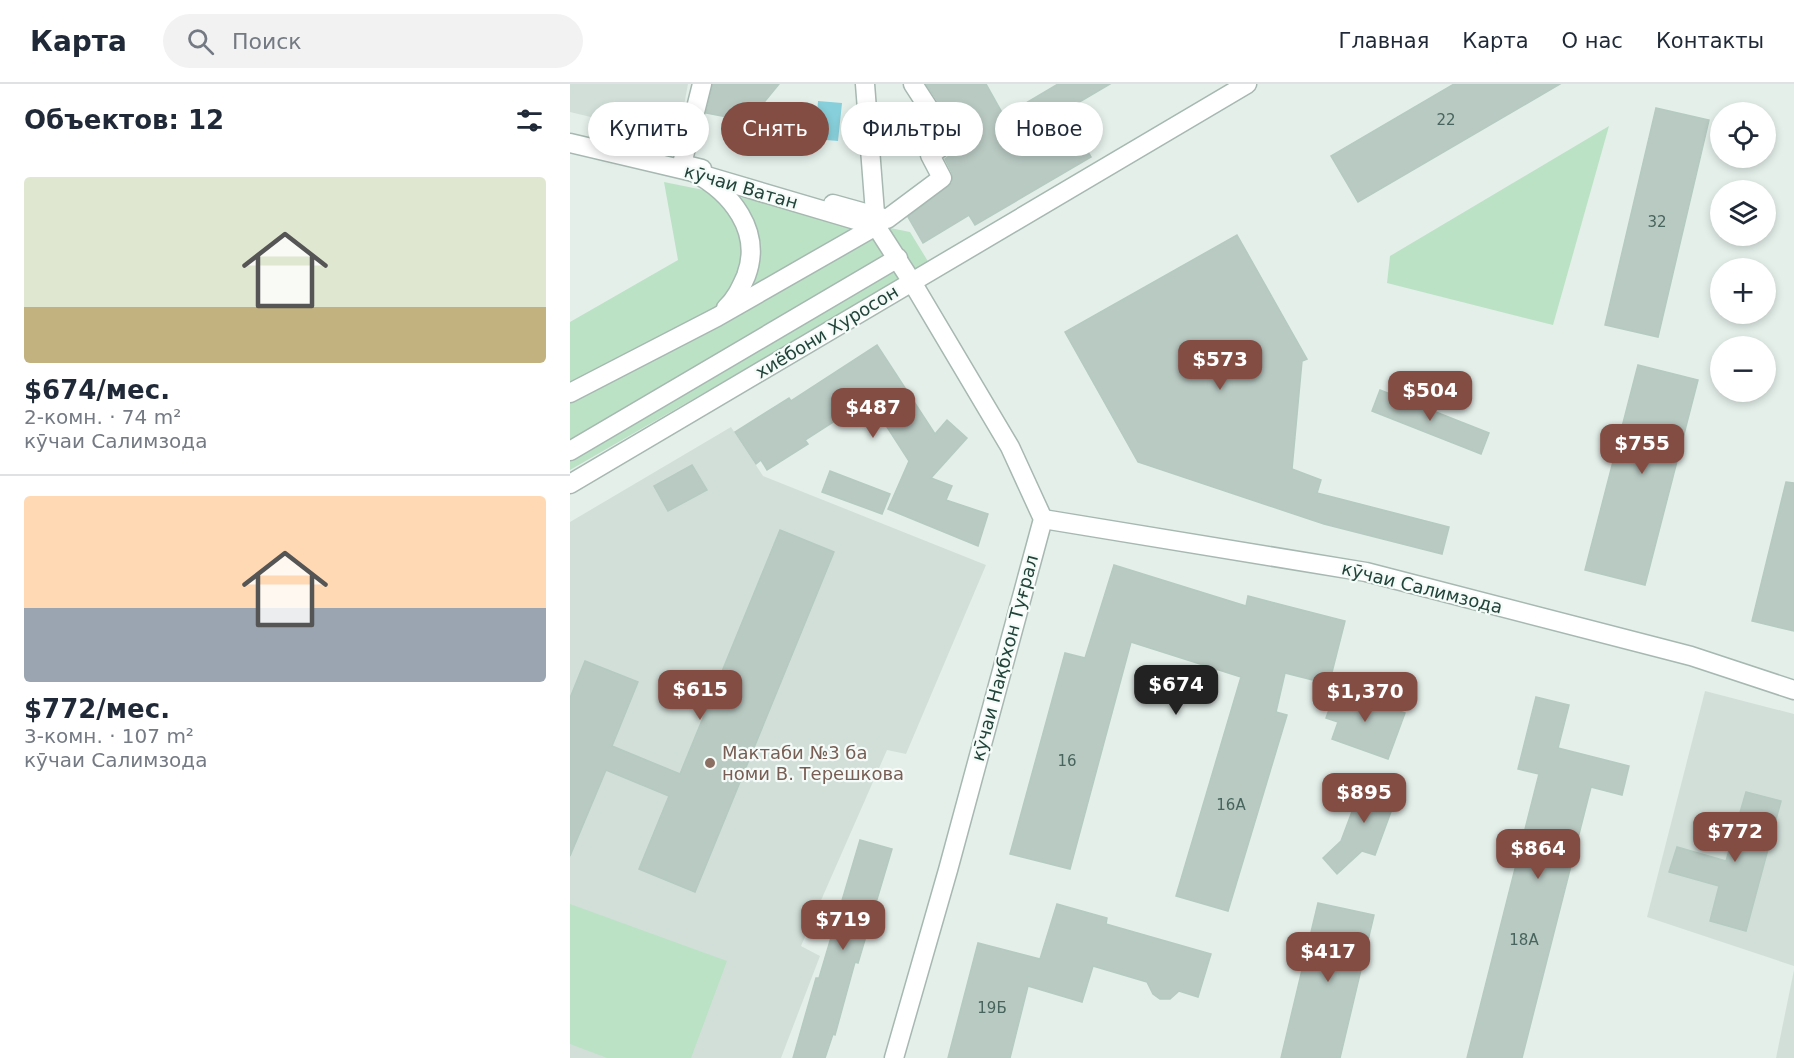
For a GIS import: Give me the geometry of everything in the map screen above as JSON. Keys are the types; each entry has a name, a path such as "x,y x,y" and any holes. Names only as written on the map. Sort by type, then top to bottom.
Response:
{"street":[{"path":"702,84 682,164 886,219 942,178 930,155 950,141 913,84"},
{"path":"570,393 717,317 876,226 865,84"},
{"path":"1043,519 1010,447 912,282 1247,84"},
{"name":"кӯчаи Ватан","path":"570,143 693,172 876,226"},
{"path":"693,172 711,182 726,195 743,217 749,235 751,253 741,287 731,304 717,317"},
{"name":"хиёбони Хуросон","path":"570,484 912,282 876,226"},
{"path":"570,451 898,258"},
{"name":"кӯчаи Салимзода","path":"1043,519 1366,572 1691,656 1794,690"},
{"name":"кӯчаи Нақбхон Туғрал","path":"894,1058 948,870 1043,519"}],"shaded area":[{"path":"570,84 688,84 685,102 588,102 588,116 570,112"},
{"path":"731,427 763,476 986,565 906,754 887,750 801,946 820,956 781,1058 570,1058 570,522"},
{"path":"1705,691 1794,714 1794,966 1647,917"},
{"path":"1794,970 1794,1058 1776,1058"}],"green space":[{"path":"1609,126 1553,325 1387,283 1390,256"},
{"path":"664,182 910,232 929,263 570,470 570,322 678,260"},
{"path":"570,904 727,961 691,1058 607,1058 570,1044"}],"water":[{"path":"818,101 841,103 838,141 829,140 829,102"}],"building":[{"path":"713,84 779,84 764,102 721,102 721,116 709,114 709,102"},
{"path":"926,84 986,84 996,102 995,156 1091,157 975,225 969,215 923,243 908,217 952,183 952,173 945,159 949,156 983,156 983,102 938,102"},
{"path":"1058,84 1110,84 1079,102 1028,102"},
{"path":"1454,84 1560,84 1358,202 1331,156"},
{"path":"1656,108 1709,120 1658,337 1605,325"},
{"path":"1237,235 1307,359 1302,361 1292,469 1321,480 1317,493 1449,527 1442,554 1324,524 1138,462 1065,332"},
{"path":"877,345 935,434 947,420 967,438 931,478 952,486 946,500 988,514 978,546 888,509 909,461 869,399 805,440 808,444 767,470 761,460 756,464 735,432 789,398 791,401"},
{"path":"1638,365 1698,380 1645,585 1585,570"},
{"path":"1380,390 1489,433 1481,454 1372,411"},
{"path":"692,465 707,490 668,511 654,486"},
{"path":"830,471 890,494 882,514 822,492"},
{"path":"1786,482 1794,483 1794,631 1752,621"},
{"path":"780,530 834,552 695,892 639,869 669,796 606,770 570,856 570,698 585,661 638,682 612,746 680,774"},
{"path":"1114,565 1246,606 1248,596 1345,621 1329,684 1285,673 1276,712 1287,715 1228,911 1176,896 1241,677 1131,642 1070,869 1010,854 1065,653 1085,658"},
{"path":"1337,688 1405,713 1388,759 1332,739 1338,722 1326,718"},
{"path":"1536,697 1569,705 1558,748 1629,766 1622,795 1591,787 1522,1058 1467,1058 1539,774 1518,769"},
{"path":"1365,777 1399,790 1375,855 1362,851 1337,874 1323,858 1341,841"},
{"path":"1746,792 1781,801 1746,931 1710,921 1719,886 1669,872 1677,847 1726,861"},
{"path":"860,840 892,849 858,963 855,962 835,1035 833,1034 825,1058 793,1058 816,978 819,978"},
{"path":"1318,903 1374,915 1340,1058 1281,1058"},
{"path":"1057,904 1107,918 1106,924 1211,954 1198,997 1179,991 1170,999 1160,999 1153,994 1147,982 1093,966 1082,1002 1028,986 1010,1058 948,1058 978,943 1040,959"}],"place":[{"name":"Мактаби №3 ба номи В. Терешкова","path":"710,763"}]}
